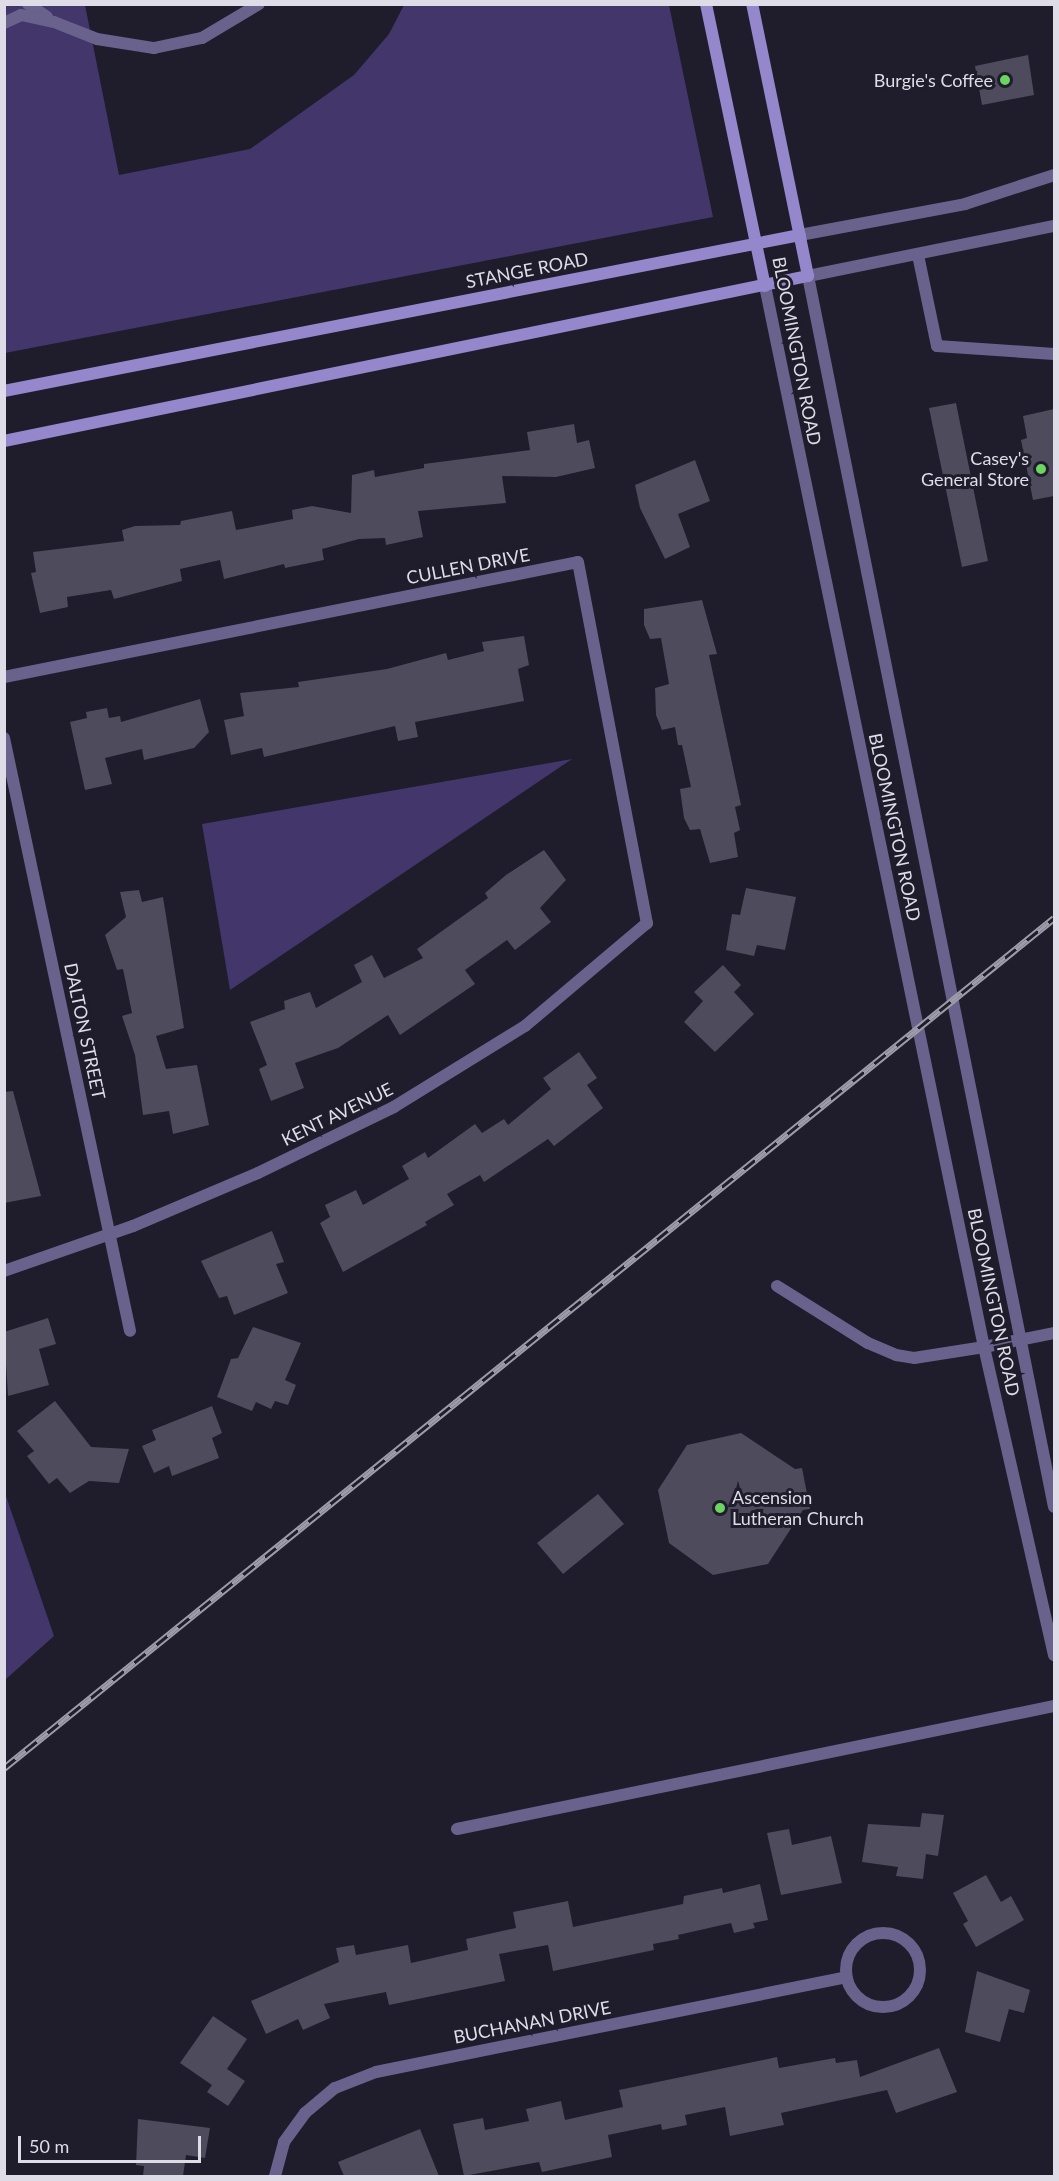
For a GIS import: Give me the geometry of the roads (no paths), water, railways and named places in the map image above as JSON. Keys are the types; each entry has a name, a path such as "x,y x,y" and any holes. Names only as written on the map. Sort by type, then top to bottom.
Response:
{"main road":[{"name":"BLOOMINGTON ROAD","path":"706,4 765,286"},
{"name":"BLOOMINGTON ROAD","path":"752,4 808,276"},
{"name":"STANGE ROAD","path":"4,391 801,235"},
{"path":"4,441 808,276"}],"street":[{"path":"28,4 54,22"},
{"path":"4,23 21,15 54,22 97,39 153,48 202,38 259,4"},
{"name":"STANGE ROAD","path":"801,235 965,204 1054,174"},
{"path":"808,276 1054,226"},
{"path":"918,255 937,346 1054,354"},
{"name":"BLOOMINGTON ROAD","path":"808,276 1023,1339 1054,1507"},
{"name":"BLOOMINGTON ROAD","path":"765,286 984,1347 1054,1655"},
{"name":"CULLEN DRIVE","path":"4,677 578,562 648,923"},
{"name":"DALTON STREET","path":"4,738 130,1331"},
{"name":"KENT AVENUE","path":"4,1271 110,1235 258,1173 394,1107 525,1026 648,923"},
{"path":"777,1286 868,1343 896,1355 914,1358 1054,1333"},
{"path":"458,1828 1054,1706"},
{"path":"882,1932 907,1941 920,1963 917,1986 910,1996 890,2007 857,1998 846,1977 850,1952 869,1935 882,1932"},
{"name":"BUCHANAN DRIVE","path":"275,2176 284,2142 304,2113 335,2088 376,2072 846,1977"}],"railway":[{"path":"4,1768 1054,918"}],"place":[{"name":"Burgie's Coffee","path":"1005,80"},
{"name":"Casey's General Store","path":"1041,469"},
{"name":"Ascension Lutheran Church","path":"720,1508"}]}
